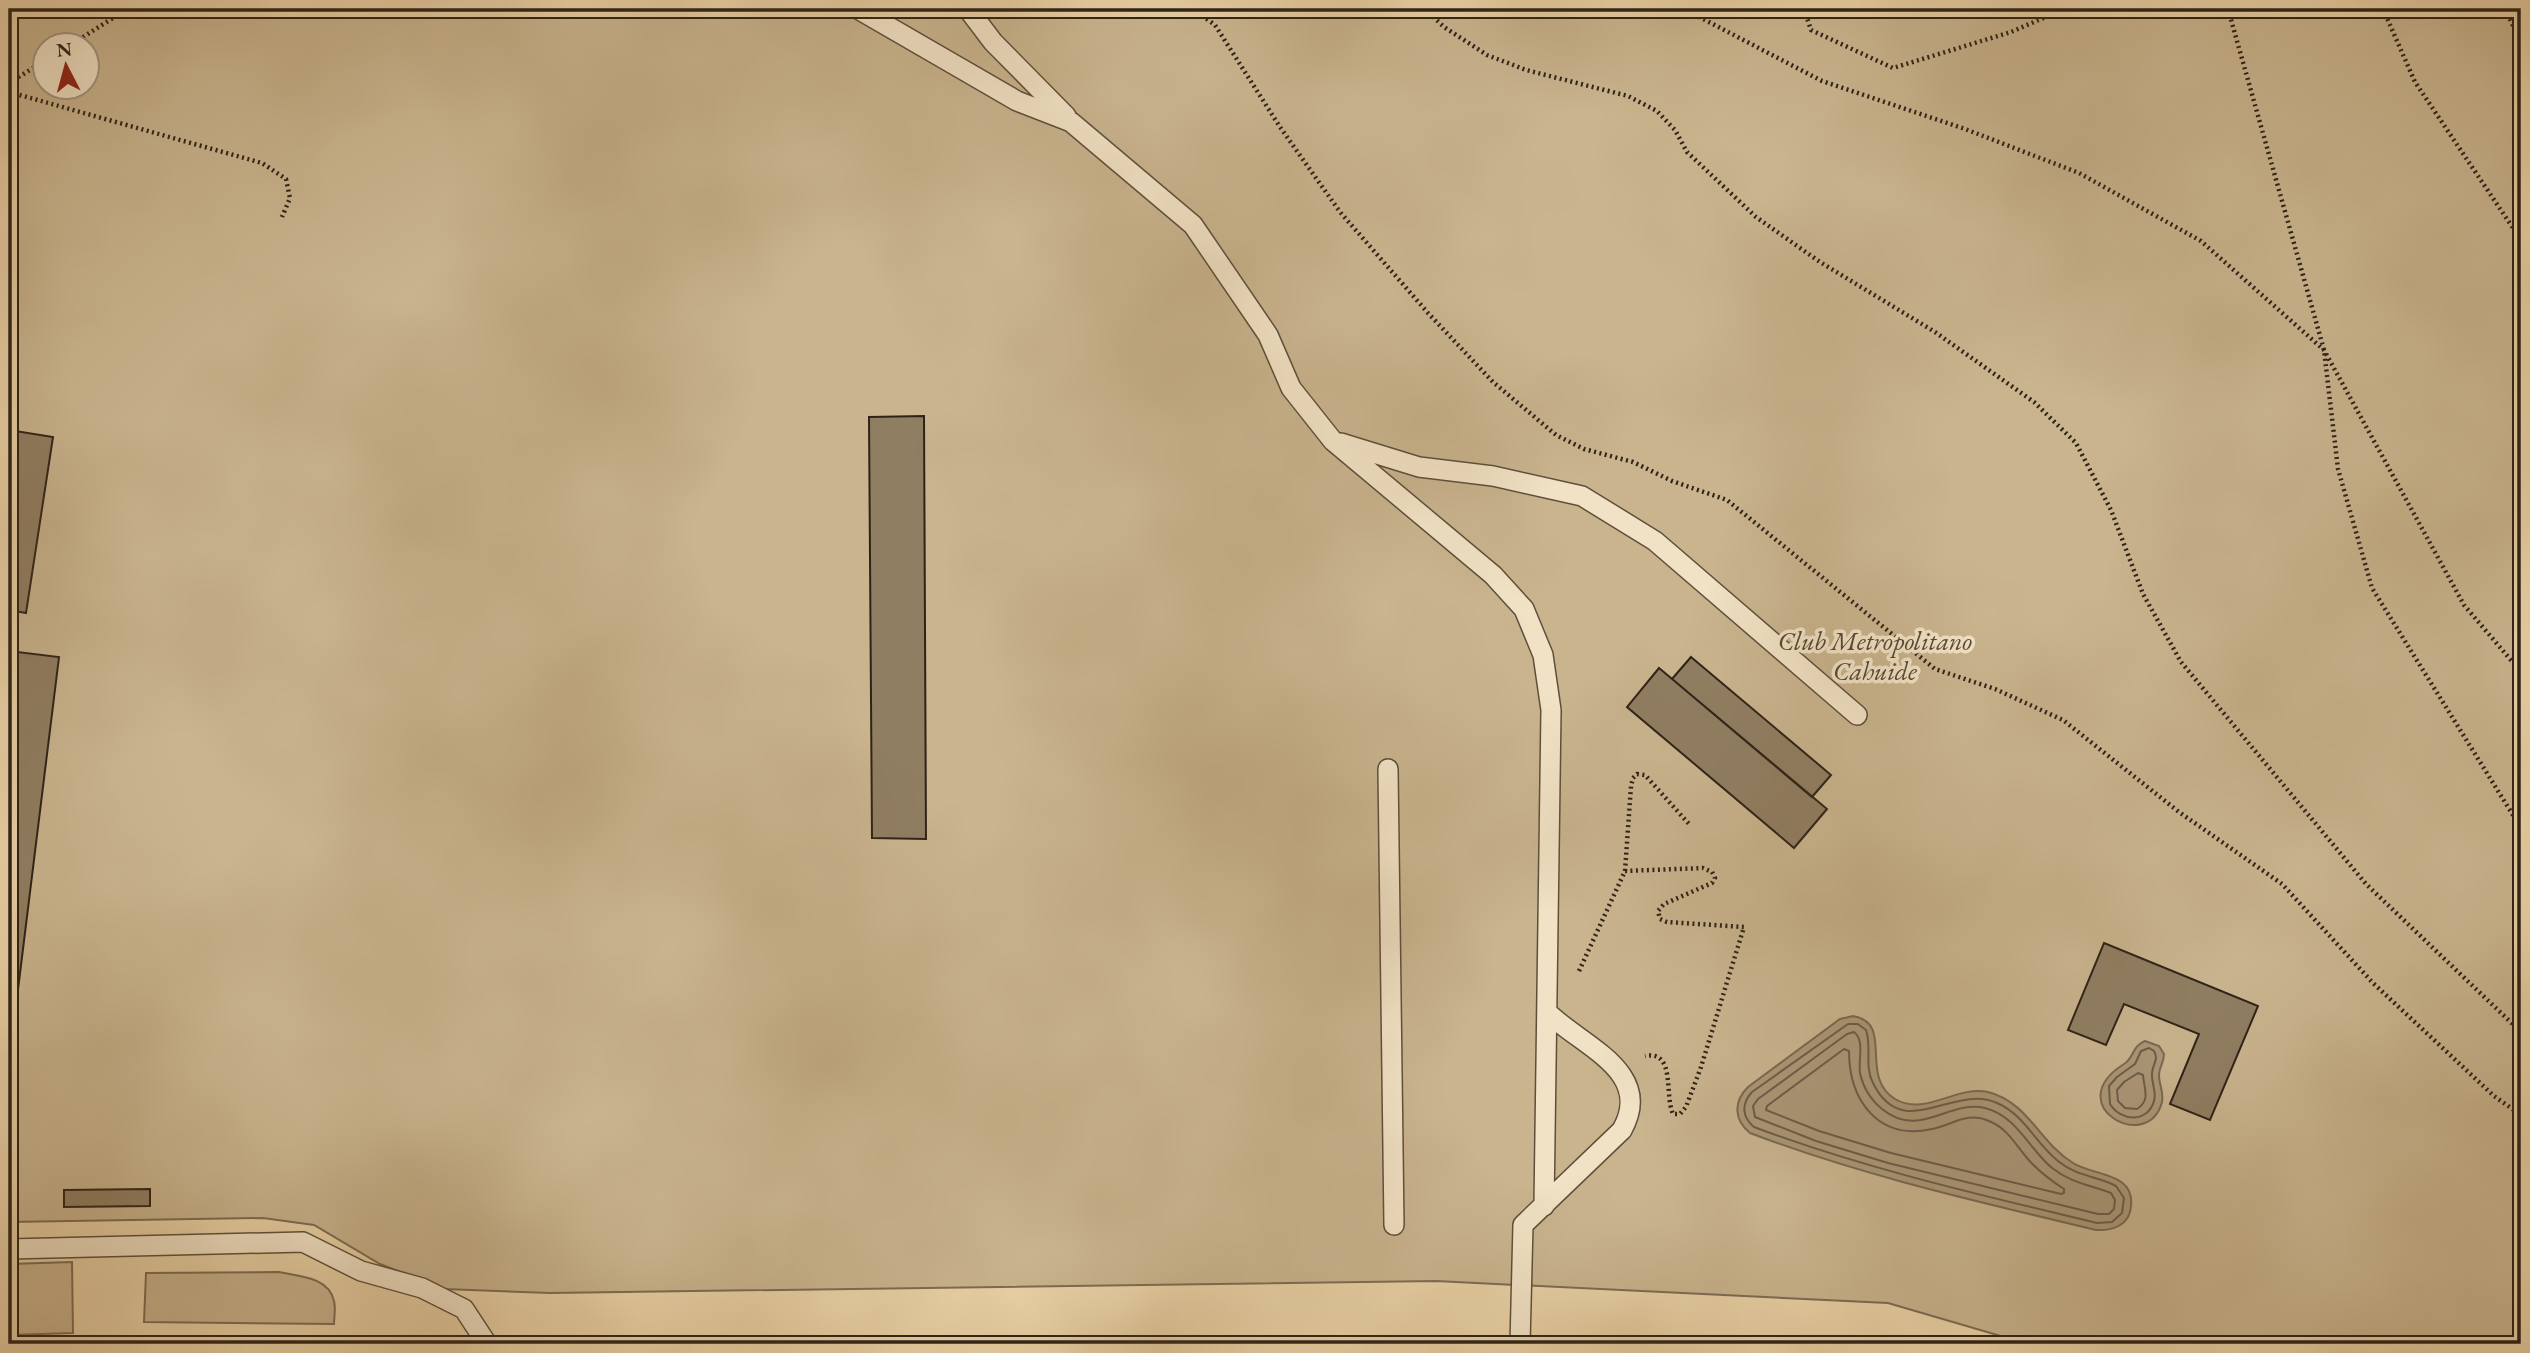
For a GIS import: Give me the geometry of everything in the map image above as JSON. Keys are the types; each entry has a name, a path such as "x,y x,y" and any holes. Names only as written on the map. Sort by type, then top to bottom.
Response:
{"lane":[{"path":"859,9 1017,101 1072,122"},
{"path":"968,9 993,42 1072,122 1193,225 1268,335 1291,388 1333,441 1493,575 1524,609 1543,655 1551,710 1553,1018 1544,1206"},
{"path":"1333,441 1419,467 1493,475 1582,496 1655,541 1857,715"},
{"path":"1388,769 1394,1225"},
{"path":"1520,1344 1523,1225 1622,1130 1631,1114 1631,1094 1624,1077 1612,1063 1553,1018"},
{"path":"9,1249 303,1242 361,1270 422,1288 464,1309 487,1344"}],"path":[{"path":"91,32 127,9"},
{"path":"1193,9 1214,26 1340,212 1428,313 1493,382 1556,435 1584,449 1633,462 1672,481 1727,500 1935,669 1995,689 2063,720 2179,812 2282,884 2373,983 2494,1096 2521,1115"},
{"path":"1425,9 1444,27 1487,55 1526,70 1628,96 1657,111 1675,130 1687,152 1756,217 1820,262 1935,332 2034,402 2076,443 2111,510 2143,594 2181,662 2366,884 2521,1032"},
{"path":"1684,9 1822,81 1965,129 2079,173 2201,241 2324,350 2464,605 2521,672"},
{"path":"1804,9 1811,30 1893,68 2011,32 2064,9"},
{"path":"2228,9 2324,350 2338,469 2372,588 2521,828"},
{"path":"2383,9 2415,82 2521,240"},
{"path":"2505,9 2521,42"},
{"path":"9,83 32,69"},
{"path":"9,92 262,163 286,179 290,198 282,217"},
{"path":"1553,1018 1625,871 1633,778 1637,774 1645,775 1689,824"},
{"path":"1612,1063 1653,1055 1661,1058 1666,1066 1668,1104 1672,1114 1680,1114 1686,1107 1701,1067 1744,927 1667,922 1660,919 1658,911 1664,904 1712,883 1715,877 1712,872 1703,868 1625,871"}],"green space":[{"name":"Club Metropolitano Cahuide","path":"9,9 2521,9 2521,1344 2028,1344 1888,1303 1436,1281 550,1293 444,1289 380,1264 314,1225 263,1218 9,1222"},
{"path":"72,1262 73,1333 9,1335 9,1264"},
{"path":"279,1272 312,1279 326,1287 334,1301 334,1324 144,1322 146,1273"}],"water":[{"path":"1853,1016 1865,1021 1872,1029 1879,1077 1884,1089 1895,1099 1918,1105 1976,1091 2002,1097 2014,1104 2051,1145 2073,1163 2120,1181 2130,1195 2128,1218 2120,1226 2096,1230 1879,1175 1750,1133 1738,1117 1737,1111 1740,1099 1748,1087 1840,1019"},
{"path":"2145,1041 2159,1046 2164,1054 2159,1075 2162,1102 2154,1117 2141,1124 2127,1124 2113,1118 2104,1108 2101,1095 2106,1080"}],"building":[{"path":"924,416 926,839 872,838 869,417"},
{"path":"9,430 53,437 26,613 9,610"},
{"path":"9,651 59,657 14,1022 9,1022"},
{"path":"1691,657 1831,775 1812,797 1672,679"},
{"path":"1659,668 1827,809 1794,848 1627,707"},
{"path":"2104,943 2258,1006 2210,1120 2170,1104 2199,1034 2124,1004 2106,1045 2068,1030"},
{"path":"150,1189 150,1206 64,1207 64,1190"}]}
